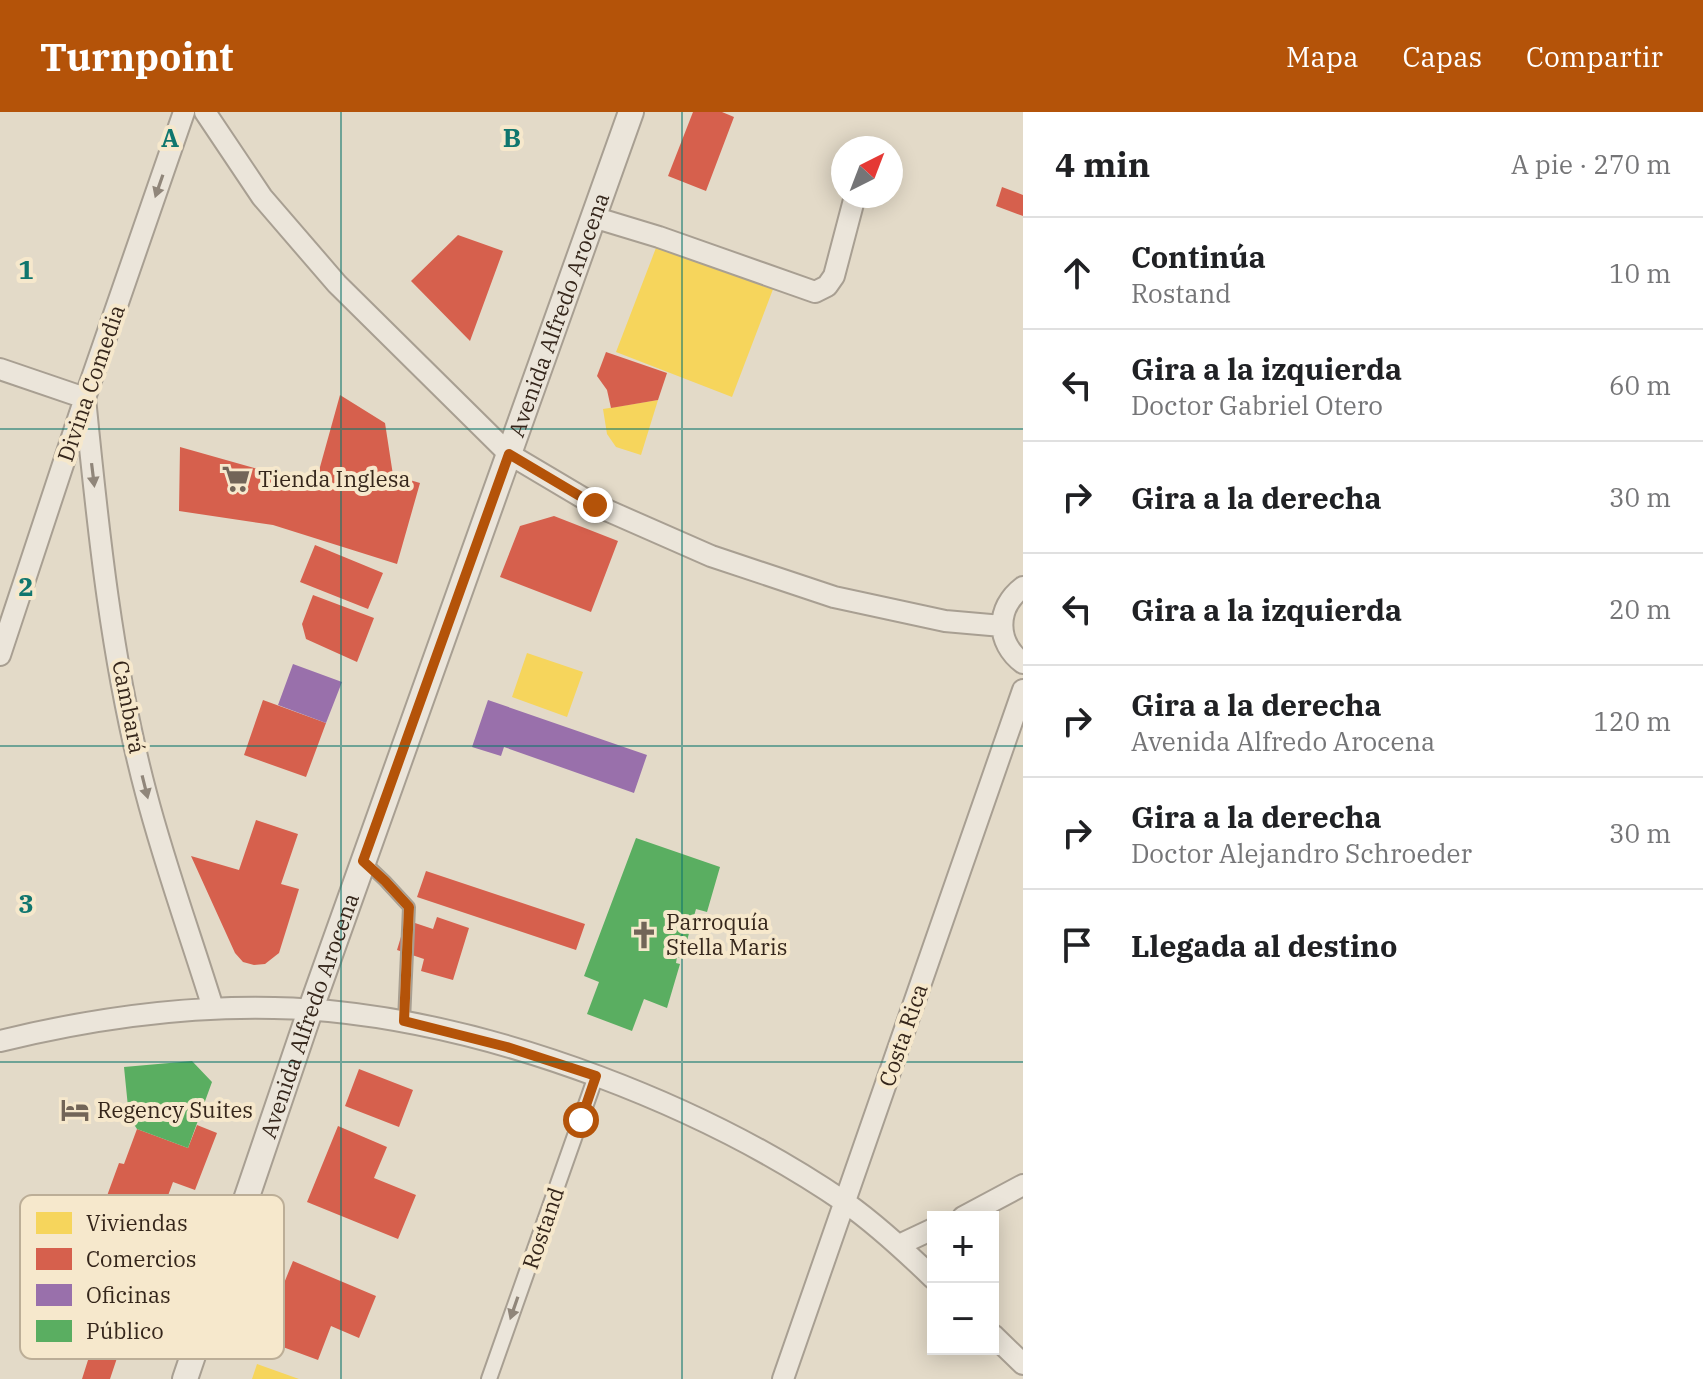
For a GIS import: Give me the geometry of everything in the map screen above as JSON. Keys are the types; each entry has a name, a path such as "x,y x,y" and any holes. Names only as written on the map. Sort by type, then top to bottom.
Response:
{"street":[{"name":"Divina Comedia","path":"0,655 184,112"},
{"path":"205,112 262,197 337,284 509,454 595,505 711,556 834,597 945,621 1002,626"},
{"name":"Avenida Alfredo Arocena","path":"248,1195 363,861 631,112"},
{"path":"593,217 815,292 827,286 834,276 852,208"},
{"path":"0,369 85,398"},
{"name":"Cambará","path":"85,398 108,594 130,721 146,793 213,1008"},
{"path":"1023,587 1008,603 1002,626 1007,647 1023,663"},
{"name":"Costa Rica","path":"783,1379 1023,690"},
{"path":"0,1041 60,1026 213,1008 310,1011 404,1021 507,1047 596,1076 728,1134 845,1203 899,1245 927,1272"},
{"name":"Rostand","path":"489,1379 596,1076"},
{"path":"974,1211 1023,1185"},
{"path":"899,1245 927,1232"},
{"path":"999,1341 1023,1364"},
{"name":"Avenida Alfredo Arocena","path":"185,1379 192,1359"}],"lane":[{"path":"363,861 409,907 404,1021"}],"building: Viviendas":[{"path":"659,240 775,284 732,397 616,352"},
{"path":"658,400 641,455 616,447 607,434 603,409"},
{"path":"527,653 583,672 567,717 512,697"},
{"path":"257,1364 299,1379 252,1379"}],"building: Comercios":[{"path":"693,112 722,112 734,117 706,191 668,176"},
{"path":"1002,187 1023,195 1023,216 996,206"},
{"path":"458,235 503,251 470,341 411,281"},
{"path":"606,352 667,373 658,400 611,408 607,390 597,376"},
{"name":"Tienda Inglesa","path":"340,395 385,423 393,475 420,483 397,564 273,525 179,511 180,447 315,485"},
{"path":"554,516 618,541 591,612 500,577 520,526"},
{"path":"315,545 383,573 368,609 300,582"},
{"path":"313,595 374,618 357,662 306,639 302,624"},
{"path":"263,700 326,723 306,777 244,755"},
{"path":"256,820 298,834 281,884 299,889 279,953 265,964 254,965 243,962 235,953 191,856 239,870"},
{"path":"426,871 585,924 576,950 417,897"},
{"path":"437,917 469,928 453,980 421,971 424,959 397,950 406,920 433,929"},
{"path":"359,1069 413,1090 399,1127 345,1106"},
{"path":"197,1125 217,1133 195,1190 173,1182 168,1195 107,1195 119,1163 124,1164 137,1129 188,1148"},
{"path":"338,1126 387,1147 374,1178 416,1195 398,1239 307,1202"},
{"path":"293,1261 376,1296 359,1338 331,1326 318,1360 284,1347 284,1283"},
{"path":"88,1359 117,1359 110,1379 82,1379"}],"building: Oficinas":[{"path":"293,664 342,682 326,723 278,705"},
{"path":"488,700 647,755 634,793 504,747 501,756 472,747"}],"building: Público":[{"name":"Parroquía Stella Maris","path":"636,838 720,867 707,912 696,909 682,958 677,957 676,963 680,964 667,1008 644,999 632,1031 587,1014 599,982 584,976"},
{"path":"192,1061 212,1082 188,1148 137,1129 129,1117 124,1067"}],"place":[{"name":"Tienda Inglesa","path":"236,479"},
{"name":"Parroquía Stella Maris","path":"644,935"},
{"name":"Regency Suites","path":"75,1110"}],"route":[{"path":"581,1120 596,1076 507,1047 404,1021 409,907 363,861 509,454 595,505"}]}
